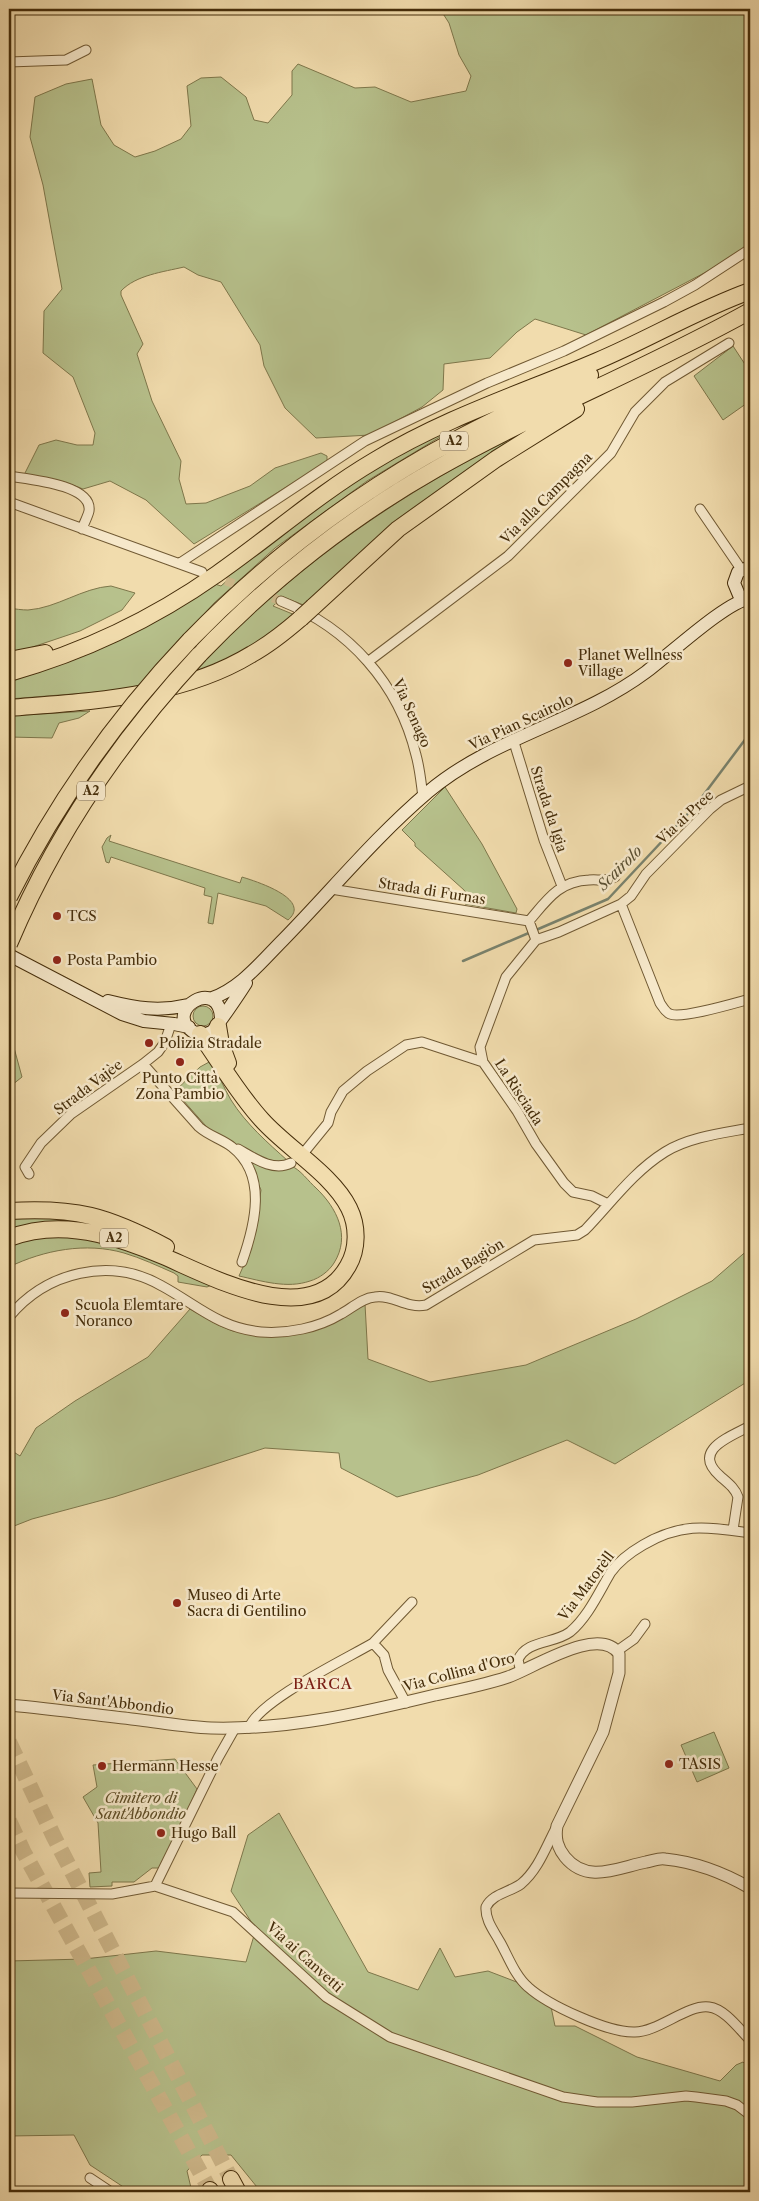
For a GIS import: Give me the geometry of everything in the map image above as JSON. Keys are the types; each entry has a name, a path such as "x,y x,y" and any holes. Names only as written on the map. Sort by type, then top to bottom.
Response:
{"highway":[{"path":"9,673 70,654 138,624 198,587 321,495 396,448 491,403 645,340 718,302 750,292"},
{"name":"A2","path":"9,897 53,818 91,759 136,701 190,640 233,597 288,550 340,511 394,476 484,425 665,339 750,292"},
{"name":"A2","path":"9,944 54,852 90,792 146,715 199,655 260,595 341,530 394,494 497,436 651,363 750,311"},
{"path":"10,708 139,695 187,684 209,676 252,655 307,613 398,529 496,458 582,406 713,340 736,327 750,316"},
{"path":"9,660 55,651 138,624"},
{"name":"A2","path":"220,1022 223,1051 240,1090"},
{"name":"A2","path":"9,1238 39,1230 87,1231 122,1240 241,1289 267,1296 290,1298 312,1295 331,1286 338,1280 351,1261 355,1245 353,1219 344,1199 329,1182 262,1120 194,1031"},
{"name":"A2","path":"9,1211 61,1211 107,1220 127,1227 184,1257 214,1277"}],"main road":[{"path":"720,612 734,587 736,575 746,568"},
{"path":"734,587 739,595 749,599"},
{"path":"720,612 737,602 749,599"},
{"name":"Via Pian Scairolo","path":"210,999 232,989 263,960 367,850 423,797 459,769 512,739 613,694 646,672 720,612"},
{"path":"9,955 134,1019 171,1024 194,1031 210,1033 220,1022 219,1007 210,999 196,999 188,1005 168,1009 143,1009 88,995"},
{"name":"Via Pian Scairolo","path":"220,1022 263,960"},
{"path":"188,1005 185,1016 194,1031"}],"street":[{"path":"9,62 66,60 86,50"},
{"path":"180,564 365,441 487,383 571,347 664,302 695,285 750,249"},
{"name":"Via alla Campagna","path":"369,661 508,556 611,454 635,412 665,382 729,343"},
{"path":"9,476 70,488 89,505 82,529"},
{"path":"9,502 202,572"},
{"path":"700,509 746,568"},
{"name":"Via Senago","path":"281,601 317,618 346,638 369,661 386,685 410,735 417,756 423,797"},
{"name":"Strada da Igia","path":"512,739 534,811 562,886"},
{"name":"Via ai Pree","path":"536,940 559,932 621,904 631,896 646,874 710,809 732,793 750,786"},
{"path":"536,940 529,921 562,886 588,880 611,879 615,877"},
{"name":"Strada di Furnas","path":"331,889 529,921"},
{"path":"621,904 660,1003 670,1014 682,1015 750,999"},
{"name":"La Risciada","path":"536,940 506,977 480,1047 483,1062 517,1111 536,1144 564,1183 573,1192 592,1196 608,1204"},
{"name":"Strada Vajèe","path":"29,1174 25,1167 41,1143 71,1114 158,1052 165,1042 171,1024"},
{"path":"306,1150 328,1123 330,1112 343,1091 367,1071 406,1045 422,1042 483,1062"},
{"path":"143,1064 205,1132 270,1165 278,1166 291,1163"},
{"path":"608,1204 647,1165 666,1151 690,1141 750,1128"},
{"path":"231,1146 250,1170 256,1191 250,1241 242,1262"},
{"name":"Strada Bagiòn","path":"9,1317 28,1297 51,1282 87,1271 110,1270 134,1274 154,1281 206,1315 227,1324 259,1332 288,1331 323,1322 361,1301 375,1296 388,1298 412,1307 426,1306 534,1240 577,1235 585,1230 608,1204"},
{"path":"733,1530 738,1497 736,1492 714,1471 710,1462 710,1456 713,1448 719,1443 750,1426"},
{"name":"Via Matorèll","path":"521,1672 518,1660 522,1652 530,1647 555,1640 570,1632 584,1616 613,1570 636,1549 664,1533 679,1529 750,1532"},
{"path":"249,1728 253,1718 274,1700 374,1643 412,1602"},
{"path":"645,1624 634,1639 617,1651 620,1657 619,1673 603,1732 557,1826 529,1876 520,1885 492,1899 486,1907 488,1920 527,1986 565,2010 593,2022 625,2032 648,2030 697,2008 711,2007 726,2016 750,2040"},
{"path":"374,1643 384,1655 388,1670 406,1702"},
{"name":"Via Collina d'Oro","path":"213,1728 249,1728 308,1723 502,1679 564,1651 582,1646 604,1645 617,1651"},
{"name":"Via Sant'Abbondio","path":"9,1705 213,1728"},
{"path":"9,1893 112,1894 155,1886 166,1868 191,1811 235,1728"},
{"path":"557,1826 556,1835 559,1850 572,1866 586,1873 598,1873 662,1858 703,1866 750,1888"},
{"name":"Via ai Canvetti","path":"155,1886 233,1912 326,1997 390,2037 563,2097 597,2102 632,2102 691,2097 726,2101 737,2105 750,2115"},
{"path":"90,2178 112,2192"}],"green space":[{"path":"440,9 750,9 750,249 586,335 535,319 517,332 490,358 444,364 443,390 422,407 370,435 316,438 285,408 264,366 260,345 221,282 198,275 184,267 150,275 134,281 121,291 121,295 143,344 137,354 152,401 181,461 179,479 186,504 206,503 250,486 275,468 321,453 327,456 327,462 194,544 146,500 110,481 83,489 70,484 24,475 39,445 56,440 77,445 93,445 95,433 73,377 43,353 44,311 62,289 43,185 30,137 35,97 66,84 92,79 101,125 114,145 135,157 155,151 181,139 191,126 187,86 201,78 221,77 246,97 254,120 268,123 292,95 292,71 298,64 355,88 375,87 411,102 466,91 471,76 459,55 449,23"},
{"path":"733,346 750,372 750,401 723,420 694,376"},
{"path":"458,426 367,481 275,548 214,603 136,689 9,699 9,679 215,584 221,586 230,578 225,577 265,543 386,461"},
{"path":"507,441 306,606 283,597 273,606 295,615 248,651 190,676 224,640 261,606 338,544 421,488 463,463"},
{"path":"111,586 135,593 122,610 80,631 9,655 9,608 28,610 49,606 90,590"},
{"path":"90,711 79,718 59,723 52,738 9,737 9,716"},
{"path":"445,787 482,844 517,909 516,913 465,904 469,897 464,890 415,846 415,843 402,830"},
{"path":"111,835 109,841 240,883 242,877 258,882 288,898 293,905 294,912 288,920 266,906 218,893 213,924 208,923 212,897 204,895 205,888 111,857 109,863 106,862 102,847"},
{"path":"203,1006 210,1009 213,1016 210,1023 203,1026 196,1023 193,1016 196,1009"},
{"path":"9,1015 13,1044 22,1077 12,1085 9,1120"},
{"path":"211,1061 228,1095 243,1117 288,1161 275,1164 213,1134 175,1091 200,1067"},
{"path":"242,1155 285,1164 298,1170 330,1204 339,1223 341,1243 334,1263 321,1276 301,1283 283,1284 239,1276 249,1253 261,1190 252,1169"},
{"path":"9,1217 69,1217 125,1233 9,1232"},
{"path":"68,1236 122,1247 212,1285 207,1287 178,1282 178,1276 174,1273 143,1260 124,1253 95,1248 51,1252 9,1267 9,1244 28,1238"},
{"path":"750,1248 750,1380 615,1464 567,1440 478,1475 397,1497 341,1468 339,1453 265,1448 114,1497 32,1519 9,1528 9,1449 20,1456 36,1428 75,1401 148,1357 190,1309 233,1331 329,1325 365,1304 368,1359 430,1382 526,1365 636,1319 712,1281"},
{"path":"714,1732 729,1768 697,1782 681,1745"},
{"name":"Cimitero di Sant'Abbondio","path":"175,1759 197,1789 163,1868 152,1868 134,1882 112,1882 112,1886 90,1887 89,1873 101,1872 98,1823 83,1797 97,1787 93,1765"},
{"path":"279,1813 368,1972 418,1990 440,1948 455,1977 488,1971 527,1986 550,2002 555,2026 575,2026 637,2057 720,2081 736,2065 743,2062 750,2069 750,2192 261,2192 231,2155 202,2155 187,2171 192,2192 131,2192 90,2165 74,2135 9,2136 9,1961 84,1959 156,1951 246,1962 256,1929 231,1891 248,1835"}],"waterway":[{"name":"Scairolo","path":"536,930 608,899 696,805 750,733"},
{"name":"Scairolo","path":"463,961 531,932"}],"tunnel":[{"path":"213,576 245,588"},
{"path":"260,593 281,601"},
{"path":"9,1742 54,1837 231,2179"},
{"path":"9,1821 23,1851 210,2190"}],"place":[{"name":"Planet Wellness Village","path":"568,663"},
{"name":"TCS","path":"57,916"},
{"name":"Posta Pambio","path":"57,960"},
{"name":"Polizia Stradale","path":"149,1043"},
{"name":"Punto Città Zona Pambio","path":"180,1062"},
{"name":"Scuola Elemtare Noranco","path":"65,1313"},
{"name":"Museo di Arte Sacra di Gentilino","path":"177,1603"},
{"name":"TASIS","path":"669,1764"},
{"name":"Hermann Hesse","path":"102,1766"},
{"name":"Hugo Ball","path":"161,1833"}],"district":[{"name":"BARCA","path":"323,1684"}]}
